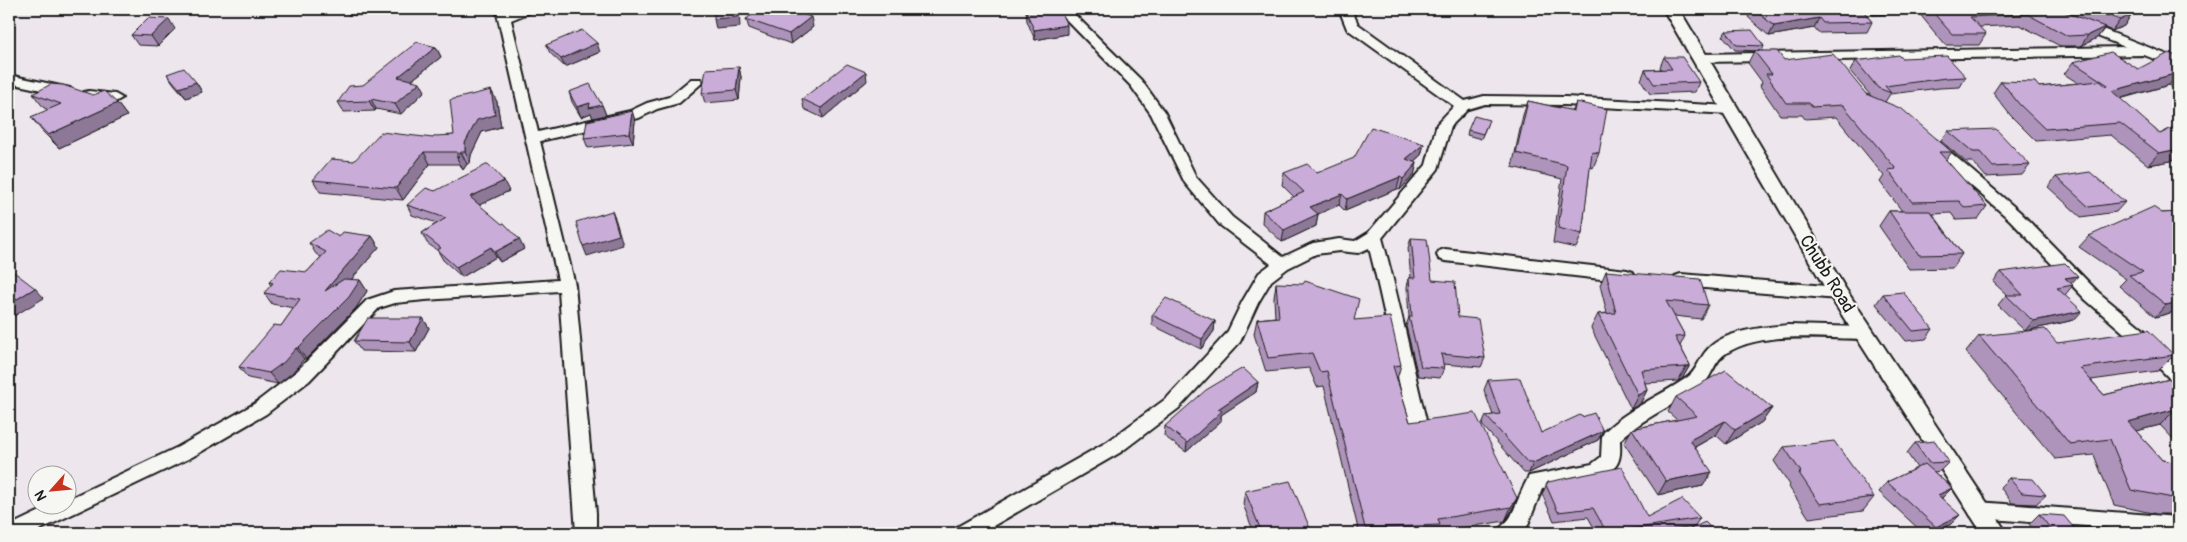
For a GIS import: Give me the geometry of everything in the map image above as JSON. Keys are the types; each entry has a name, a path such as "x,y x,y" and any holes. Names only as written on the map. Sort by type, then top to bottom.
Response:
{"street":[{"path":"526,9 504,14 567,285 586,533"},
{"path":"1062,9 1136,83 1158,113 1190,179 1226,221 1282,264"},
{"path":"1345,9 1352,26 1463,106"},
{"name":"Chubb Road","path":"1671,9 1838,293 1978,510 1995,533"},
{"path":"2041,9 2178,64"},
{"path":"1701,58 2146,51"},
{"path":"1829,57 1841,72"},
{"path":"9,79 53,90 115,98"},
{"path":"533,138 634,115 652,106 674,100 696,82"},
{"path":"964,533 1114,447 1173,403 1234,336 1250,302 1265,277 1282,264 1314,249 1339,246 1358,247 1374,237 1433,166 1444,124 1463,106 1484,100 1547,101 1730,110"},
{"path":"1922,136 2015,216 2092,296 2137,334 2178,376"},
{"path":"1374,237 1389,293 1398,344 1417,420"},
{"path":"1444,255 1640,277"},
{"path":"1670,279 1838,293"},
{"path":"14,533 185,452 260,409 303,376 373,304 394,297 567,285"},
{"path":"1507,533 1520,521 1528,496 1536,482 1597,471 1610,460 1611,437 1624,423 1696,382 1717,351 1752,335 1864,333"},
{"path":"1978,510 2178,525"}],"building":[{"path":"714,9 737,9 737,17 714,19"},
{"path":"760,9 788,9 811,17 789,34 746,19"},
{"path":"1059,9 1067,25 1034,30 1026,11"},
{"path":"1754,9 1862,9 1872,22 1823,23 1819,18 1774,26"},
{"path":"1930,9 2057,9 2105,27 2088,35 2068,36 2027,14 1970,17 1986,34 1952,34"},
{"path":"2090,9 2130,9 2124,11 2132,15 2120,20"},
{"path":"148,18 169,19 151,36 131,35"},
{"path":"582,30 597,43 561,59 546,45"},
{"path":"1752,30 1764,46 1737,45 1726,31"},
{"path":"417,42 436,47 398,77 420,82 395,104 371,99 369,101 338,102 349,86 363,85"},
{"path":"1754,51 1777,51 1784,60 1833,54 1866,94 1902,109 1952,152 1939,152 1987,206 1965,208 1959,201 1912,202 1888,170 1896,169 1843,105 1812,107 1809,103 1786,103 1766,74 1772,74"},
{"path":"2111,52 2138,69 2169,53 2178,57 2178,73 2112,91 2160,134 2178,125 2178,149 2159,153 2120,123 2045,129 2019,104 2001,81 2035,82 2039,87 2100,81 2107,87 2108,85 2073,62"},
{"path":"1899,55 1902,58 1947,56 1966,77 1885,86 1891,93 1878,88 1856,61"},
{"path":"1664,57 1682,57 1699,82 1654,84 1645,70 1672,69"},
{"path":"847,64 866,72 821,108 802,99"},
{"path":"739,67 736,90 702,93 706,69"},
{"path":"184,68 196,82 179,88 167,74"},
{"path":"51,84 63,85 93,95 104,91 117,103 48,135 31,117 61,104 33,94"},
{"path":"590,84 602,105 589,108 590,103 577,107 569,92"},
{"path":"491,90 495,115 477,120 465,143 465,152 461,152 457,158 457,152 424,152 396,188 313,180 331,159 354,161 381,132 433,138 435,136 454,135 450,100"},
{"path":"1528,101 1574,111 1576,102 1607,109 1599,153 1592,152 1582,234 1558,228 1567,165 1516,153"},
{"path":"632,111 629,133 584,138 587,121"},
{"path":"1474,116 1489,120 1483,134 1468,130"},
{"path":"1371,127 1424,144 1406,159 1417,163 1403,179 1400,177 1347,199 1342,194 1310,207 1318,214 1284,230 1263,211 1304,192 1284,173 1307,164 1317,173 1354,158"},
{"path":"1996,129 2030,165 1993,167 1980,152 1973,152 1948,131"},
{"path":"488,164 504,181 470,197 502,224 504,223 519,239 495,252 491,247 456,267 437,250 441,248 422,233 446,218 407,205 426,188 435,191"},
{"path":"2090,172 2125,202 2089,207 2056,177"},
{"path":"2153,207 2162,213 2178,212 2178,302 2166,305 2129,275 2143,272 2089,236"},
{"path":"612,211 619,235 583,246 576,222"},
{"path":"1889,211 1930,211 1962,254 1919,255"},
{"path":"327,230 339,237 343,232 372,236 325,291 344,279 360,280 349,297 284,362 269,373 239,367 274,325 281,326 300,299 264,293 273,283 269,282 281,269 307,272 326,252 309,243"},
{"path":"1411,238 1427,239 1432,280 1455,282 1458,317 1478,319 1485,358 1441,354 1444,368 1421,367 1409,317 1412,317 1409,278 1415,278"},
{"path":"2065,263 2078,276 2065,278 2073,285 2057,288 2082,311 2033,321 2006,295 2023,295 2001,272"},
{"path":"1606,271 1700,279 1708,305 1666,301 1685,336 1675,337 1690,365 1686,367 1641,370 1647,390 1638,395 1598,314 1616,313"},
{"path":"14,272 35,288 9,304 9,275"},
{"path":"1305,281 1359,299 1354,320 1390,317 1401,365 1393,366 1410,422 1475,413 1517,498 1511,507 1438,519 1440,525 1365,528 1327,371 1320,372 1312,353 1268,358 1257,319 1279,317 1276,283 1303,284"},
{"path":"1903,292 1933,329 1913,331 1883,294"},
{"path":"1166,298 1215,321 1202,339 1152,315"},
{"path":"368,318 423,318 410,342 354,341"},
{"path":"2045,329 2057,343 2148,330 2174,355 2080,368 2104,395 2178,377 2178,411 2176,409 2128,422 2162,460 2178,463 2178,499 2131,490 2110,439 2070,444 1979,336"},
{"path":"1243,368 1258,382 1218,409 1222,411 1187,443 1165,426 1206,390"},
{"path":"1726,370 1772,408 1735,430 1725,421 1690,440 1712,472 1666,481 1632,429 1697,416 1676,397"},
{"path":"1520,378 1541,433 1580,415 1582,417 1594,413 1603,431 1533,463 1528,463 1486,416 1500,414 1488,380"},
{"path":"1834,441 1874,497 1820,504 1784,447"},
{"path":"1935,441 1949,462 1929,463 1915,443"},
{"path":"1925,464 1952,488 1938,495 1960,515 1936,527 1887,482"},
{"path":"1622,467 1647,517 1682,499 1700,518 1607,533 1593,508 1558,512 1546,485 1548,482"},
{"path":"2009,478 2033,479 2046,495 2022,493"},
{"path":"1290,481 1312,533 1262,533 1245,491"},
{"path":"2039,514 2064,516 2078,533 2054,533"},
{"path":"1705,522 1716,533 1682,533"}]}
